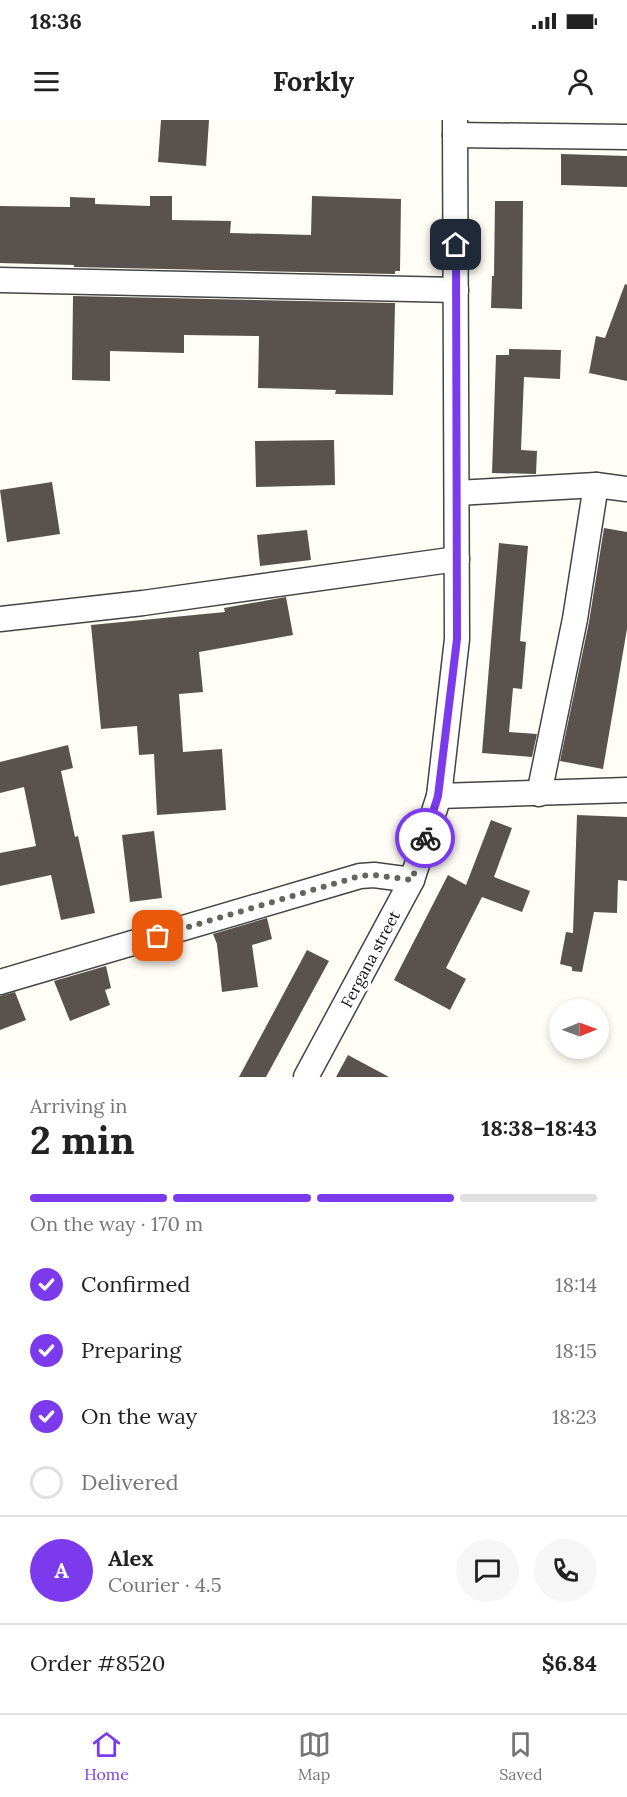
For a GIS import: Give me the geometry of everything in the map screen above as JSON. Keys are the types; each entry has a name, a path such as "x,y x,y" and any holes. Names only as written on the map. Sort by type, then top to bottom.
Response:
{"street":[{"path":"455,127 627,137"},
{"name":"Fergana street","path":"306,1077 412,880 438,796 457,639 455,127"},
{"path":"0,280 456,290"},
{"path":"457,493 596,485 627,489"},
{"path":"539,794 575,619 596,485"},
{"path":"0,619 143,603 457,559"},
{"path":"438,796 627,790"},
{"path":"0,982 360,876 374,875 412,880"}],"building":[{"path":"161,120 209,120 206,166 158,162"},
{"path":"561,154 627,156 627,187 561,185"},
{"path":"150,196 172,196 172,220 231,221 230,233 311,235 312,196 401,199 400,271 395,271 395,274 74,267 74,265 0,263 0,206 70,207 70,197 95,198 95,204 150,206"},
{"path":"495,201 523,201 522,309 491,308 492,276 494,276"},
{"path":"625,284 627,285 627,381 589,373 596,336 605,338"},
{"path":"73,296 395,303 393,395 335,394 336,390 258,388 259,336 184,335 184,353 110,351 110,381 72,380"},
{"path":"509,349 561,350 560,379 524,377 521,450 537,451 536,474 492,473 496,355 509,355"},
{"path":"334,440 335,485 256,487 255,441"},
{"path":"52,482 60,534 7,542 0,490"},
{"path":"604,528 627,532 627,629 603,769 560,761 589,622"},
{"path":"307,530 311,560 260,566 257,535"},
{"path":"499,543 528,546 520,641 526,642 522,689 513,688 509,732 537,734 532,757 482,753"},
{"path":"286,597 293,635 199,652 203,692 179,694 183,752 222,749 226,810 157,815 154,754 139,755 137,726 101,729 91,625 225,612 224,608"},
{"path":"68,745 73,768 61,771 95,913 61,920 51,875 0,886 0,853 36,846 24,787 0,793 0,762"},
{"path":"577,815 627,817 627,881 618,880 617,913 594,912 582,972 572,971 572,967 560,964 566,932 573,933"},
{"path":"491,820 512,828 494,877 530,891 522,912 482,897 446,968 466,979 450,1010 394,980 448,875 466,885"},
{"path":"154,831 162,898 130,902 122,835"},
{"path":"267,918 272,939 252,945 258,987 222,992 217,944 213,934"},
{"path":"307,950 329,961 266,1077 239,1077"},
{"path":"106,966 111,988 105,990 110,1005 70,1021 54,981"},
{"path":"15,992 26,1020 0,1030 0,996"},
{"path":"348,1055 389,1077 336,1077"}],"way so far":[{"path":"158,936 360,876 374,875 412,880 425,838"}],"route":[{"path":"425,838 438,796 457,639 456,245"}]}
